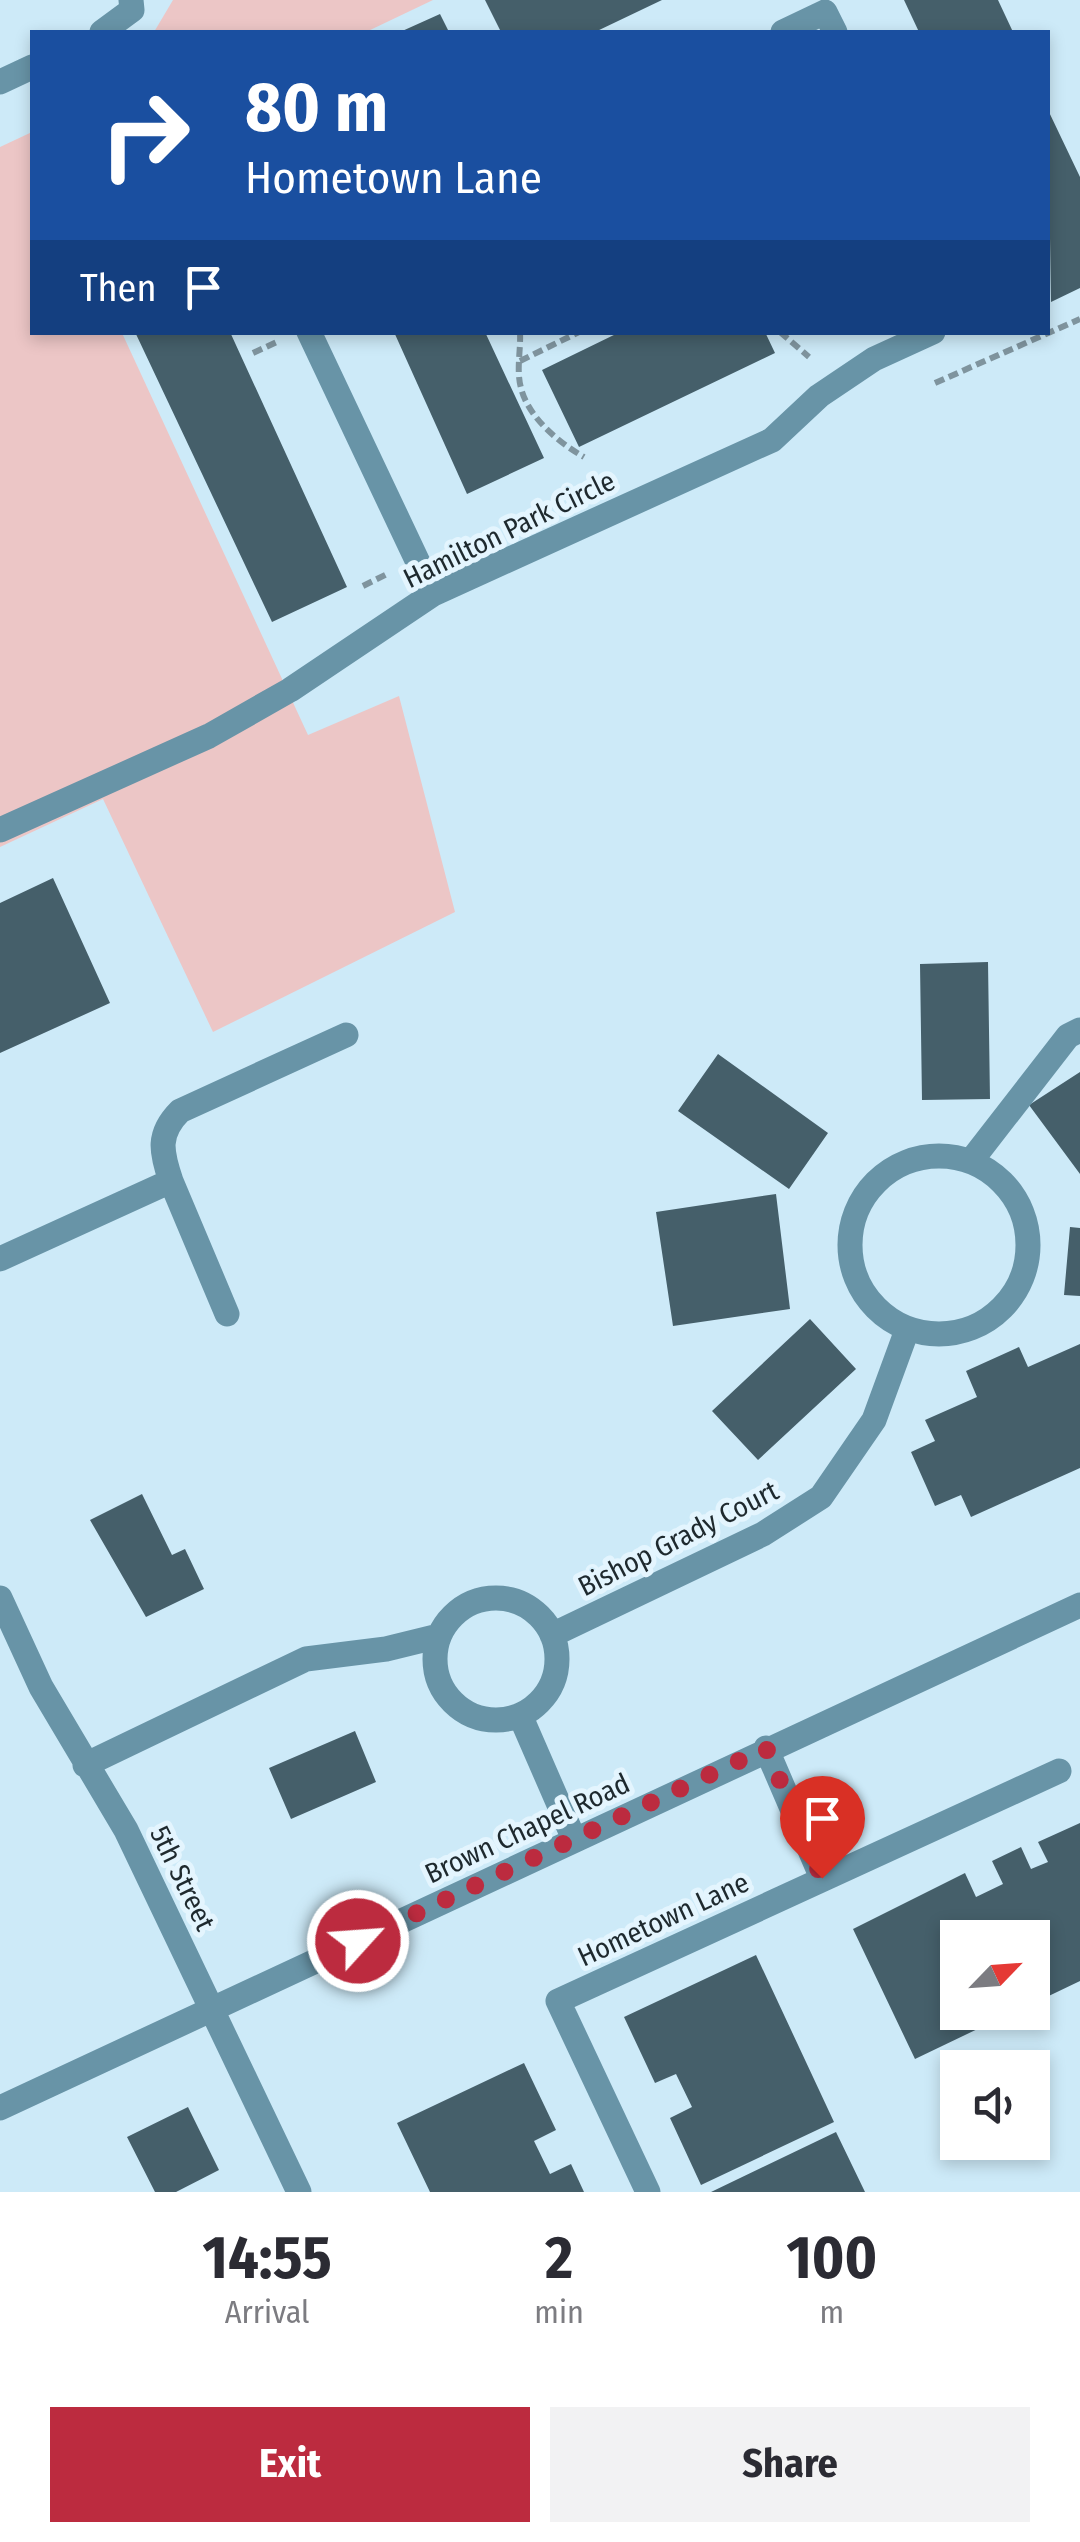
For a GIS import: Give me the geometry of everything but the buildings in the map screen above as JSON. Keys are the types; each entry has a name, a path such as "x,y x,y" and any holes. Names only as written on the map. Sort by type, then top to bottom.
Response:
{"street":[{"path":"105,30 132,10 131,0"},
{"path":"787,30 826,12 834,30"},
{"path":"0,82 30,68"},
{"path":"298,335 433,594"},
{"name":"Hamilton Park Circle","path":"0,830 208,736 290,690 433,594 772,440 819,396 874,359 926,335"},
{"path":"972,1161 1068,1036 1080,1030"},
{"path":"226,1314 170,1181 161,1150 165,1126 180,1112 346,1035"},
{"path":"941,1155 972,1161 996,1175 1014,1196 1026,1222 1029,1250 1023,1278 1009,1303 988,1321 962,1333 934,1336 906,1330 880,1313 860,1288 850,1259 850,1228 862,1198 882,1175 909,1160 941,1155"},
{"path":"0,1259 170,1181"},
{"name":"Bishop Grady Court","path":"552,1635 763,1534 821,1497 874,1420 906,1330"},
{"name":"5th Street","path":"0,1598 84,1765 126,1830 300,2192"},
{"path":"84,1765 306,1659 386,1649 439,1636 464,1606 502,1598 526,1606 552,1635 557,1664 552,1682 536,1706 520,1716 486,1720 457,1706 438,1679 439,1636"},
{"name":"Brown Chapel Road","path":"0,2108 766,1748 1078,1610"},
{"path":"520,1716 574,1838"},
{"path":"766,1748 822,1878"},
{"name":"Hometown Lane","path":"648,2192 558,2001 1059,1771"}],"path":[{"path":"1050,332 1080,319"},
{"path":"253,353 298,335"},
{"path":"520,335 521,389 533,412 559,441 584,457"},
{"path":"520,361 573,335"},
{"path":"783,335 809,358"},
{"path":"936,382 1043,335"},
{"path":"363,586 396,570"}],"shaded area":[{"path":"173,0 433,0 370,30 155,30"},
{"path":"30,133 30,335 123,335 308,735 399,696 455,912 213,1032 103,799 0,847 0,147"}],"route":[{"path":"358,1941 766,1748 822,1878"}]}
